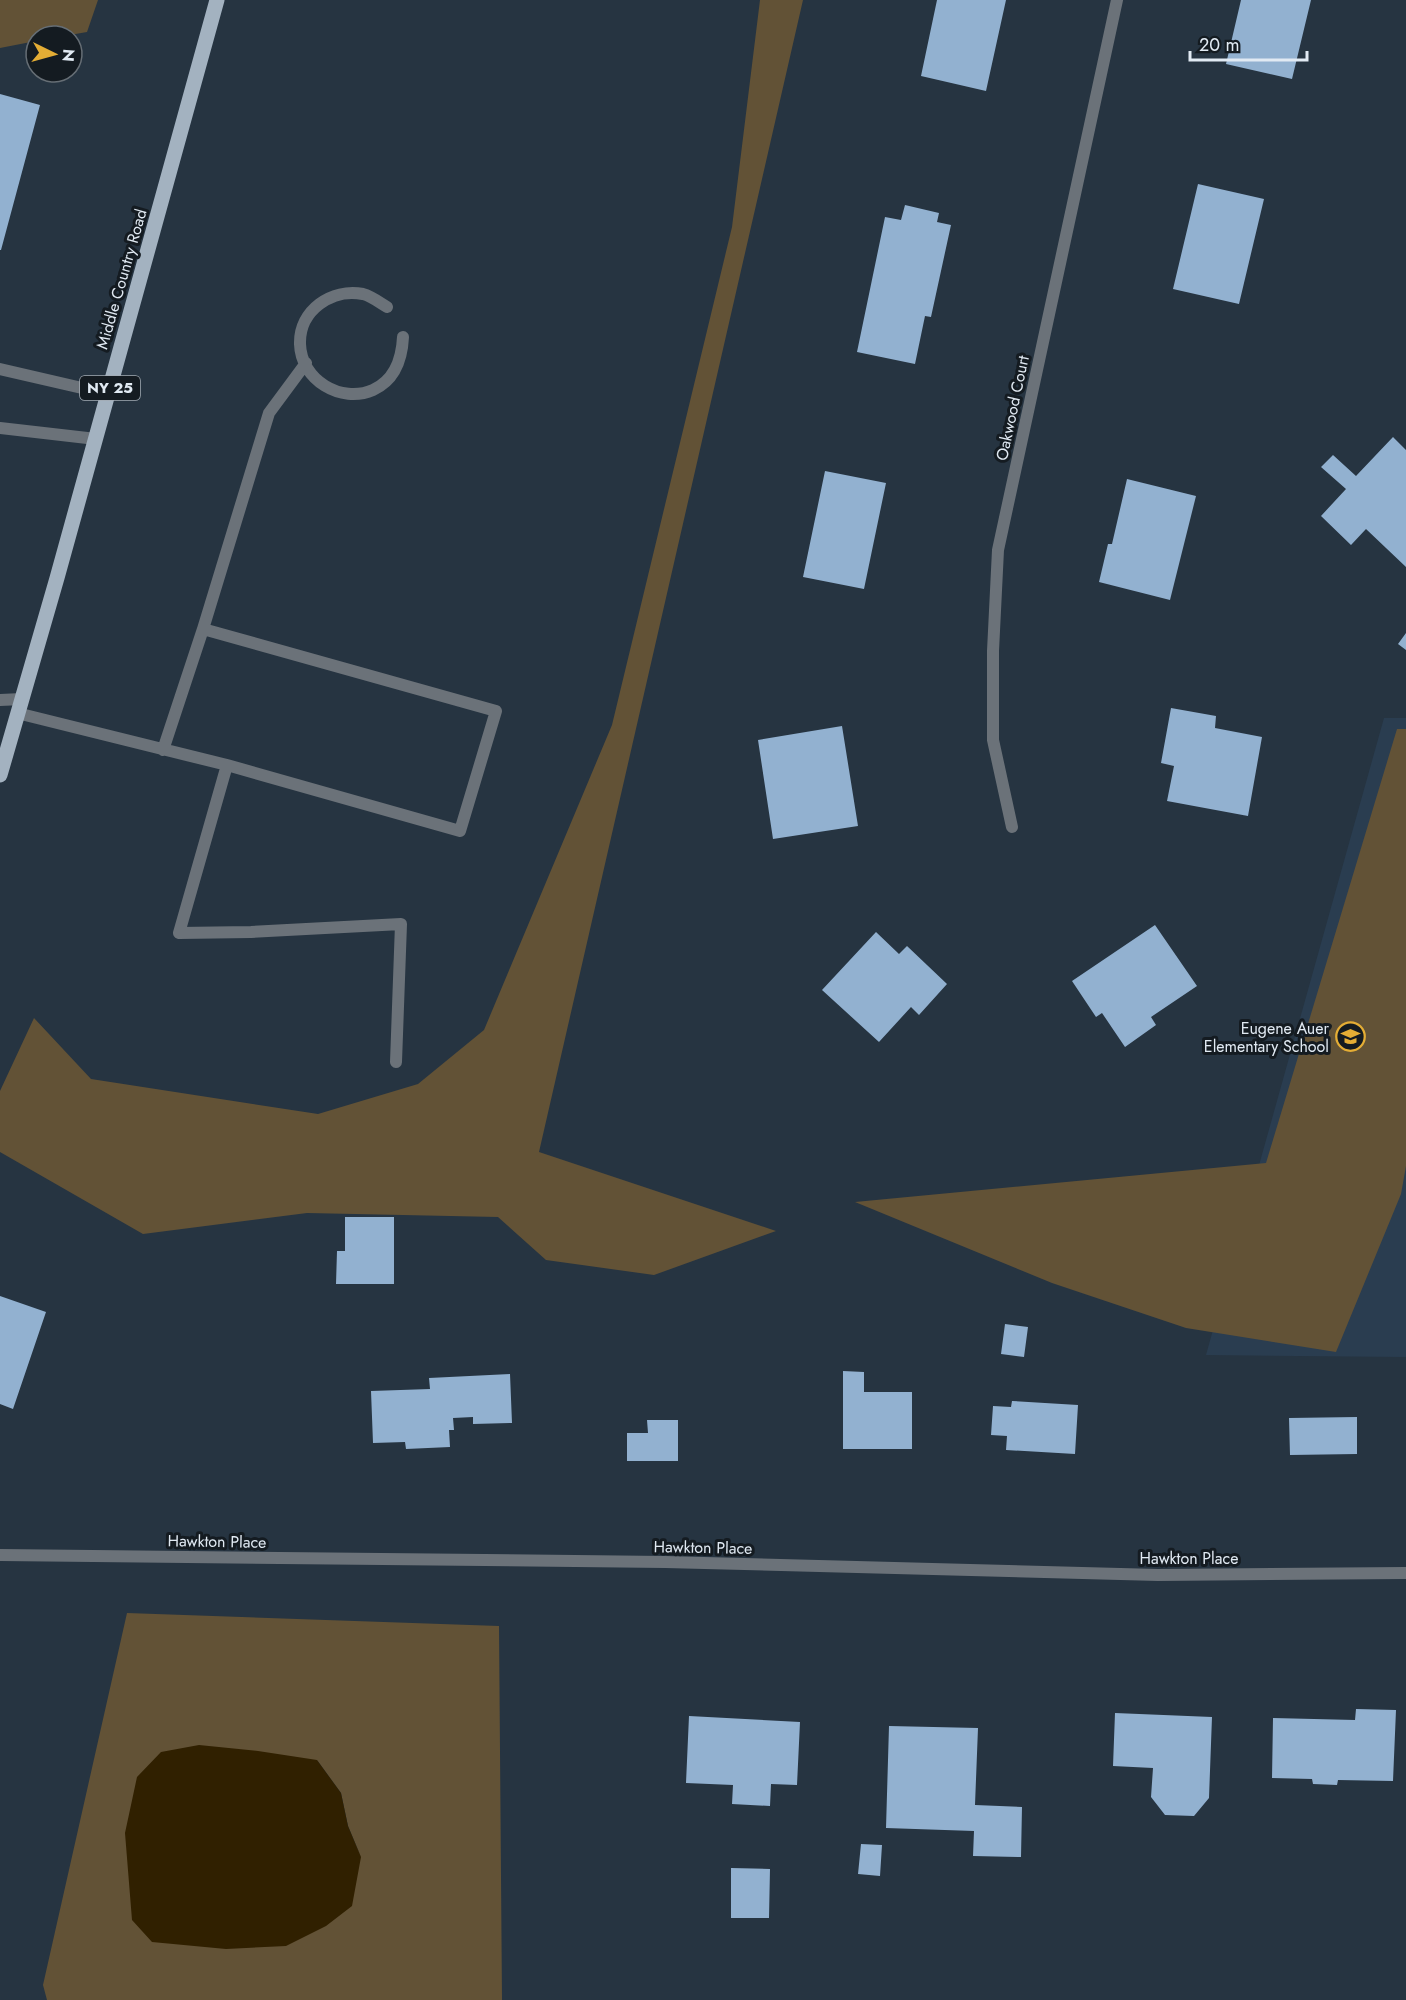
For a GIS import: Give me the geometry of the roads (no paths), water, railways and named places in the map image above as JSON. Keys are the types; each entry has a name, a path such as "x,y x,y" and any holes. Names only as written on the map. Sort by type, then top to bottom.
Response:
{"main road":[{"name":"Middle Country Road","path":"0,776 217,0"}],"street":[{"name":"Oakwood Court","path":"1012,827 993,740 993,651 998,550 1117,0"},
{"path":"387,307 366,295 350,292 334,295 320,303 309,315 302,330 300,345 306,363 314,377 326,387 342,394 358,394 374,390 388,380 398,366 403,337"},
{"path":"163,750 203,629 269,413 306,363"},
{"path":"0,369 108,394"},
{"path":"0,428 96,439"},
{"path":"0,700 163,750 227,765 460,831 496,711 203,629"},
{"path":"227,765 179,933 251,932 401,924 396,1062"},
{"name":"Hawkton Place","path":"0,1555 665,1562 1158,1575 1406,1573"}],"place":[{"name":"Eugene Auer Elementary School","path":"1350,1037"}]}
